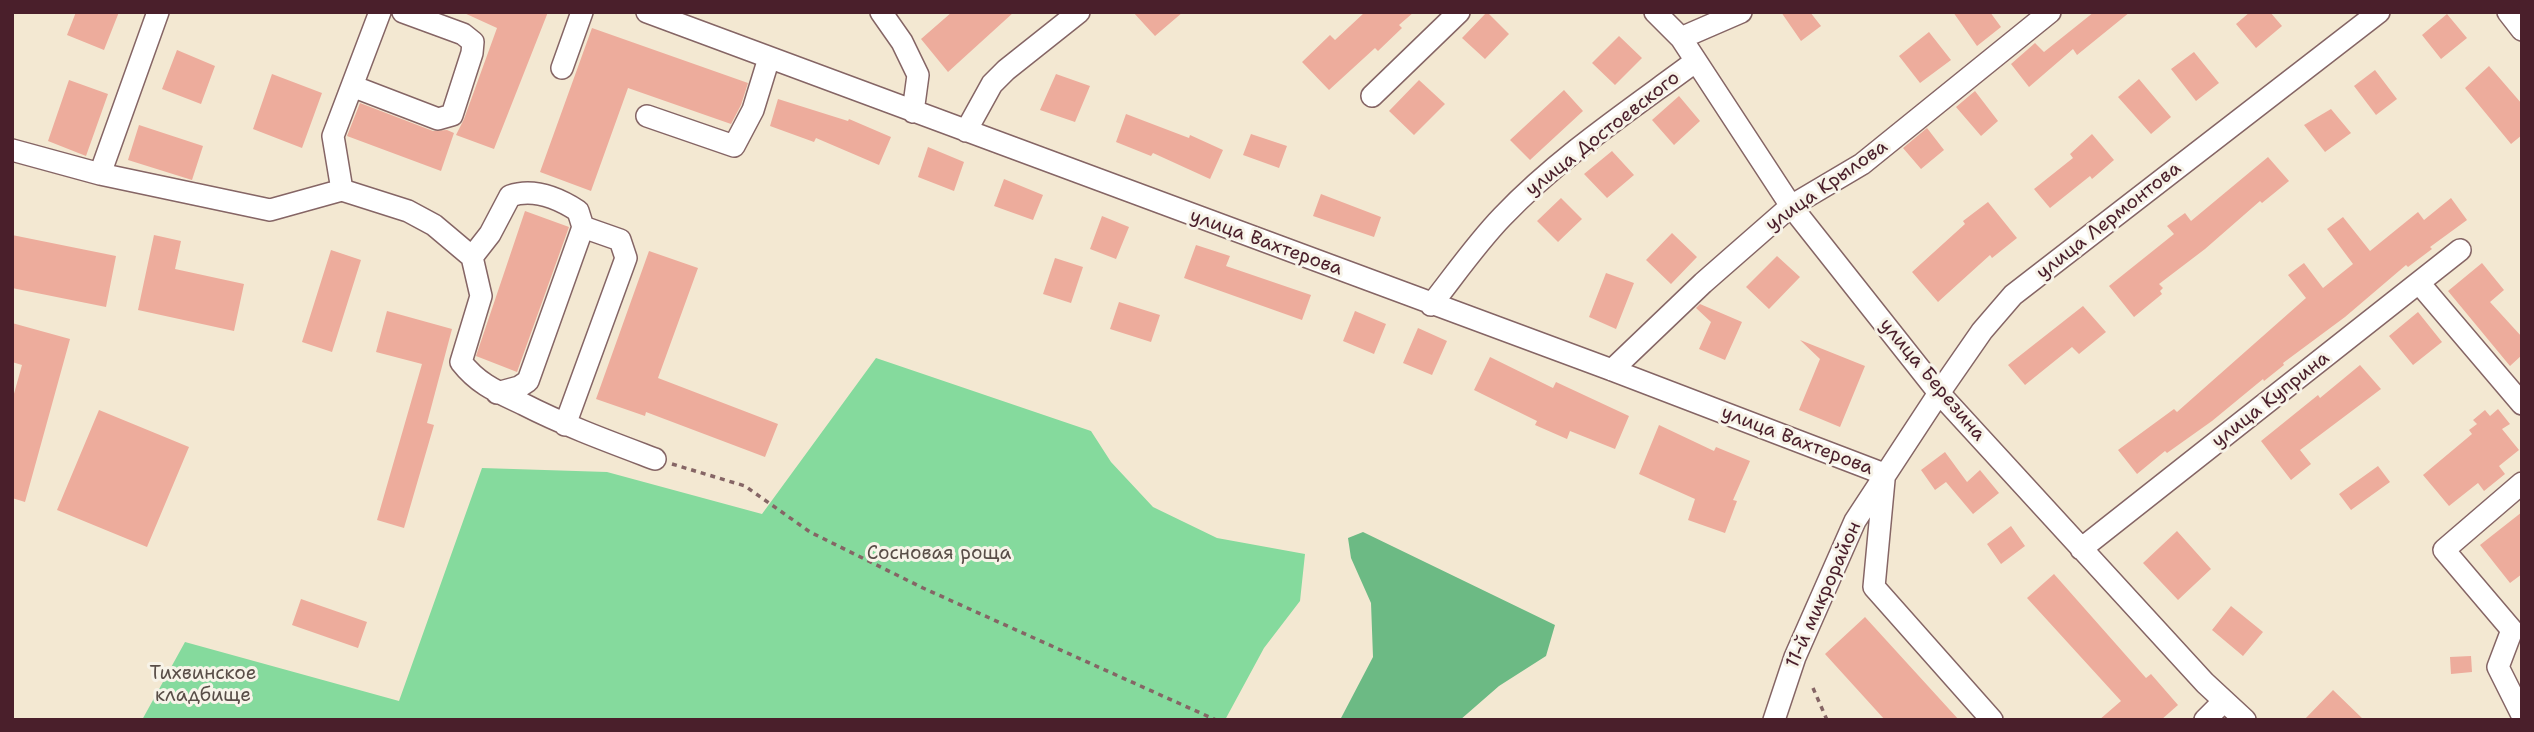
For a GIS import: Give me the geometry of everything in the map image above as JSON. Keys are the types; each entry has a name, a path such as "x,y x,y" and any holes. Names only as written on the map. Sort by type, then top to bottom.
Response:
{"street":[{"path":"100,174 158,12"},
{"path":"342,190 333,136 380,12"},
{"path":"352,86 438,119 452,115 472,53 472,42 463,34 402,12"},
{"path":"562,68 582,12"},
{"name":"улица Вахтерова","path":"647,12 1612,370 1884,474"},
{"path":"881,12 902,42 918,75 914,112"},
{"path":"966,131 992,84 1079,12"},
{"path":"1372,96 1459,12"},
{"name":"улица Березина","path":"1655,12 1681,38 1791,206 1938,393 2223,702 2245,720"},
{"path":"1681,38 1741,12"},
{"name":"улица Крылова","path":"1612,370 1703,283 1791,206 1862,164 2050,12"},
{"name":"улица Лермонтова","path":"1884,474 1982,331 2013,295 2379,12"},
{"path":"2508,12 2522,30"},
{"path":"647,116 734,146 752,110 769,58"},
{"name":"улица Достоевского","path":"1431,305 1501,218 1540,180 1696,61"},
{"path":"12,150 100,174 270,210 342,190 408,211 434,225 472,257 481,296 461,362 471,375 497,393 565,425 655,459"},
{"path":"472,257 490,234 510,196 525,191 564,202 578,211 583,227 528,381 519,387 497,393"},
{"path":"565,425 625,258 620,240 583,227"},
{"name":"улица Куприна","path":"2081,550 2460,250"},
{"path":"2419,283 2522,404"},
{"path":"1884,474 1874,587 1992,720"},
{"name":"11-й микрорайон","path":"1774,720 1795,657 1824,590 1856,520 1884,474"},
{"path":"2522,483 2444,550 2512,630 2498,667 2522,715"},
{"path":"2205,720 2223,702"}],"path":[{"path":"655,459 745,486 810,533 922,588 1216,720"},
{"path":"1813,688 1827,720"}],"green space":[{"name":"Сосновая роща","path":"876,358 1091,431 1111,462 1153,507 1217,538 1305,554 1300,601 1264,648 1225,720 142,720 185,642 399,701 482,468 607,472 762,514"},
{"path":"1363,532 1555,625 1546,656 1499,686 1460,720 1340,720 1373,657 1371,603 1351,558 1348,538"}],"building":[{"path":"76,12 119,12 104,50 67,35"},
{"path":"462,12 548,12 494,149 456,135 497,28"},
{"path":"952,12 1014,12 948,72 921,39"},
{"path":"1133,12 1183,12 1155,36"},
{"path":"1365,12 1414,12 1399,25 1402,28 1378,51 1375,48 1329,90 1302,62 1330,35 1335,40"},
{"path":"1487,12 1509,34 1485,59 1462,38"},
{"path":"1781,12 1810,12 1821,26 1801,41"},
{"path":"1953,12 1990,12 2001,27 1977,46"},
{"path":"2094,12 2130,12 2077,55 2073,49 2029,87 2011,64 2035,43 2044,52"},
{"path":"2250,12 2270,12 2282,26 2256,48 2236,24"},
{"path":"2447,14 2467,38 2441,59 2422,35"},
{"path":"592,28 748,83 731,124 628,88 591,191 540,172"},
{"path":"1929,32 1951,60 1920,83 1899,56"},
{"path":"1619,36 1642,58 1615,85 1592,63"},
{"path":"177,50 215,66 201,104 162,89"},
{"path":"2194,52 2219,83 2196,101 2171,69"},
{"path":"2489,66 2522,104 2522,135 2511,144 2465,88"},
{"path":"2375,70 2397,99 2376,115 2354,86"},
{"path":"272,74 322,93 302,148 253,129"},
{"path":"1056,74 1090,86 1075,122 1040,110"},
{"path":"2139,79 2171,117 2151,134 2118,97"},
{"path":"69,80 108,94 86,156 48,141"},
{"path":"1419,80 1445,104 1414,135 1389,111"},
{"path":"1564,90 1583,111 1530,160 1510,140"},
{"path":"1975,91 1998,121 1981,136 1956,107"},
{"path":"1679,96 1700,121 1674,145 1652,120"},
{"path":"778,99 848,121 849,119 891,137 879,165 816,138 814,142 770,126"},
{"path":"360,103 433,131 447,130 454,133 441,171 347,136"},
{"path":"2331,109 2351,133 2325,152 2304,125"},
{"path":"1126,114 1189,138 1190,135 1223,150 1210,179 1153,153 1151,156 1116,142"},
{"path":"139,125 203,146 192,180 128,160"},
{"path":"1927,128 1944,150 1921,169 1903,148"},
{"path":"1251,134 1287,146 1279,168 1243,155"},
{"path":"2092,134 2114,160 2050,208 2034,189 2073,158 2070,154"},
{"path":"928,147 964,162 954,191 918,177"},
{"path":"1612,151 1634,175 1607,198 1584,174"},
{"path":"2268,157 2289,181 2262,203 2260,201 2205,249 2159,284 2163,288 2160,291 2162,294 2134,317 2109,286 2174,234 2167,226 2185,213 2191,221"},
{"path":"1004,179 1043,195 1033,220 994,206"},
{"path":"1321,194 1381,217 1374,237 1313,216"},
{"path":"1561,198 1582,219 1558,242 1537,221"},
{"path":"2451,198 2467,220 2408,267 2406,265 2264,381 2263,379 2212,421 2167,453 2165,451 2137,474 2118,450 2174,409 2177,412 2306,298 2288,275 2304,263 2323,288 2353,264 2327,229 2343,217 2370,251 2418,212 2424,220"},
{"path":"1988,202 2017,238 1992,258 1990,255 1938,302 1912,272 1965,224 1963,221"},
{"path":"525,211 569,227 517,372 476,356"},
{"path":"1102,216 1129,227 1116,259 1090,249"},
{"path":"1672,233 1697,257 1671,284 1646,260"},
{"path":"12,235 116,256 106,307 12,288"},
{"path":"154,235 181,241 175,269 244,284 234,331 138,310"},
{"path":"1196,245 1230,256 1226,266 1311,295 1302,320 1184,278"},
{"path":"331,250 361,260 332,352 302,342"},
{"path":"649,251 698,268 658,378 778,424 765,457 646,412 645,416 596,399"},
{"path":"1777,256 1800,277 1769,309 1746,287"},
{"path":"1055,258 1083,267 1071,303 1043,294"},
{"path":"2482,263 2504,290 2490,302 2522,337 2522,355 2510,366 2448,291"},
{"path":"1606,273 1634,283 1616,329 1589,317"},
{"path":"1119,302 1160,315 1151,342 1110,329"},
{"path":"1700,304 1742,322 1725,360 1699,349 1711,322 1696,308"},
{"path":"2083,306 2106,332 2079,354 2072,347 2025,385 2008,365"},
{"path":"387,311 452,329 427,423 434,425 404,528 377,520 422,364 376,352"},
{"path":"1355,311 1386,324 1374,354 1343,341"},
{"path":"2418,312 2442,342 2413,365 2389,336"},
{"path":"12,323 70,339 25,502 12,498 12,401 22,365 12,362"},
{"path":"1418,328 1447,341 1432,375 1403,363"},
{"path":"1800,340 1865,366 1840,427 1799,410 1820,359"},
{"path":"1490,357 1553,388 1556,382 1629,416 1615,449 1570,431 1567,439 1535,425 1537,421 1474,390"},
{"path":"2360,365 2381,389 2300,450 2311,464 2291,480 2261,441"},
{"path":"2498,409 2510,424 2502,429 2519,450 2499,466 2505,474 2484,491 2478,483 2449,506 2423,475 2472,434 2469,430 2477,424 2473,420 2485,410 2490,416"},
{"path":"99,410 189,447 147,547 57,510"},
{"path":"1659,425 1714,451 1716,447 1750,461 1733,500 1737,501 1725,533 1688,520 1695,499 1639,474"},
{"path":"1945,452 1967,482 1980,470 1999,493 1973,514 1946,482 1935,490 1921,470"},
{"path":"2378,466 2390,482 2351,510 2339,494"},
{"path":"2522,512 2522,574 2510,583 2480,545"},
{"path":"2011,526 2025,546 2001,564 1987,544"},
{"path":"2177,531 2211,569 2178,600 2143,563"},
{"path":"2054,574 2146,678 2151,674 2178,705 2161,720 2099,720 2121,701 2027,598"},
{"path":"301,599 367,622 358,648 292,625"},
{"path":"2231,606 2263,632 2243,656 2212,630"},
{"path":"1865,617 1959,720 1885,720 1825,654"},
{"path":"2471,656 2472,672 2451,674 2450,657"},
{"path":"2333,690 2364,720 2304,720"}],"park label":[{"name":"Тихвинское кладбище","path":"203,685"}]}
